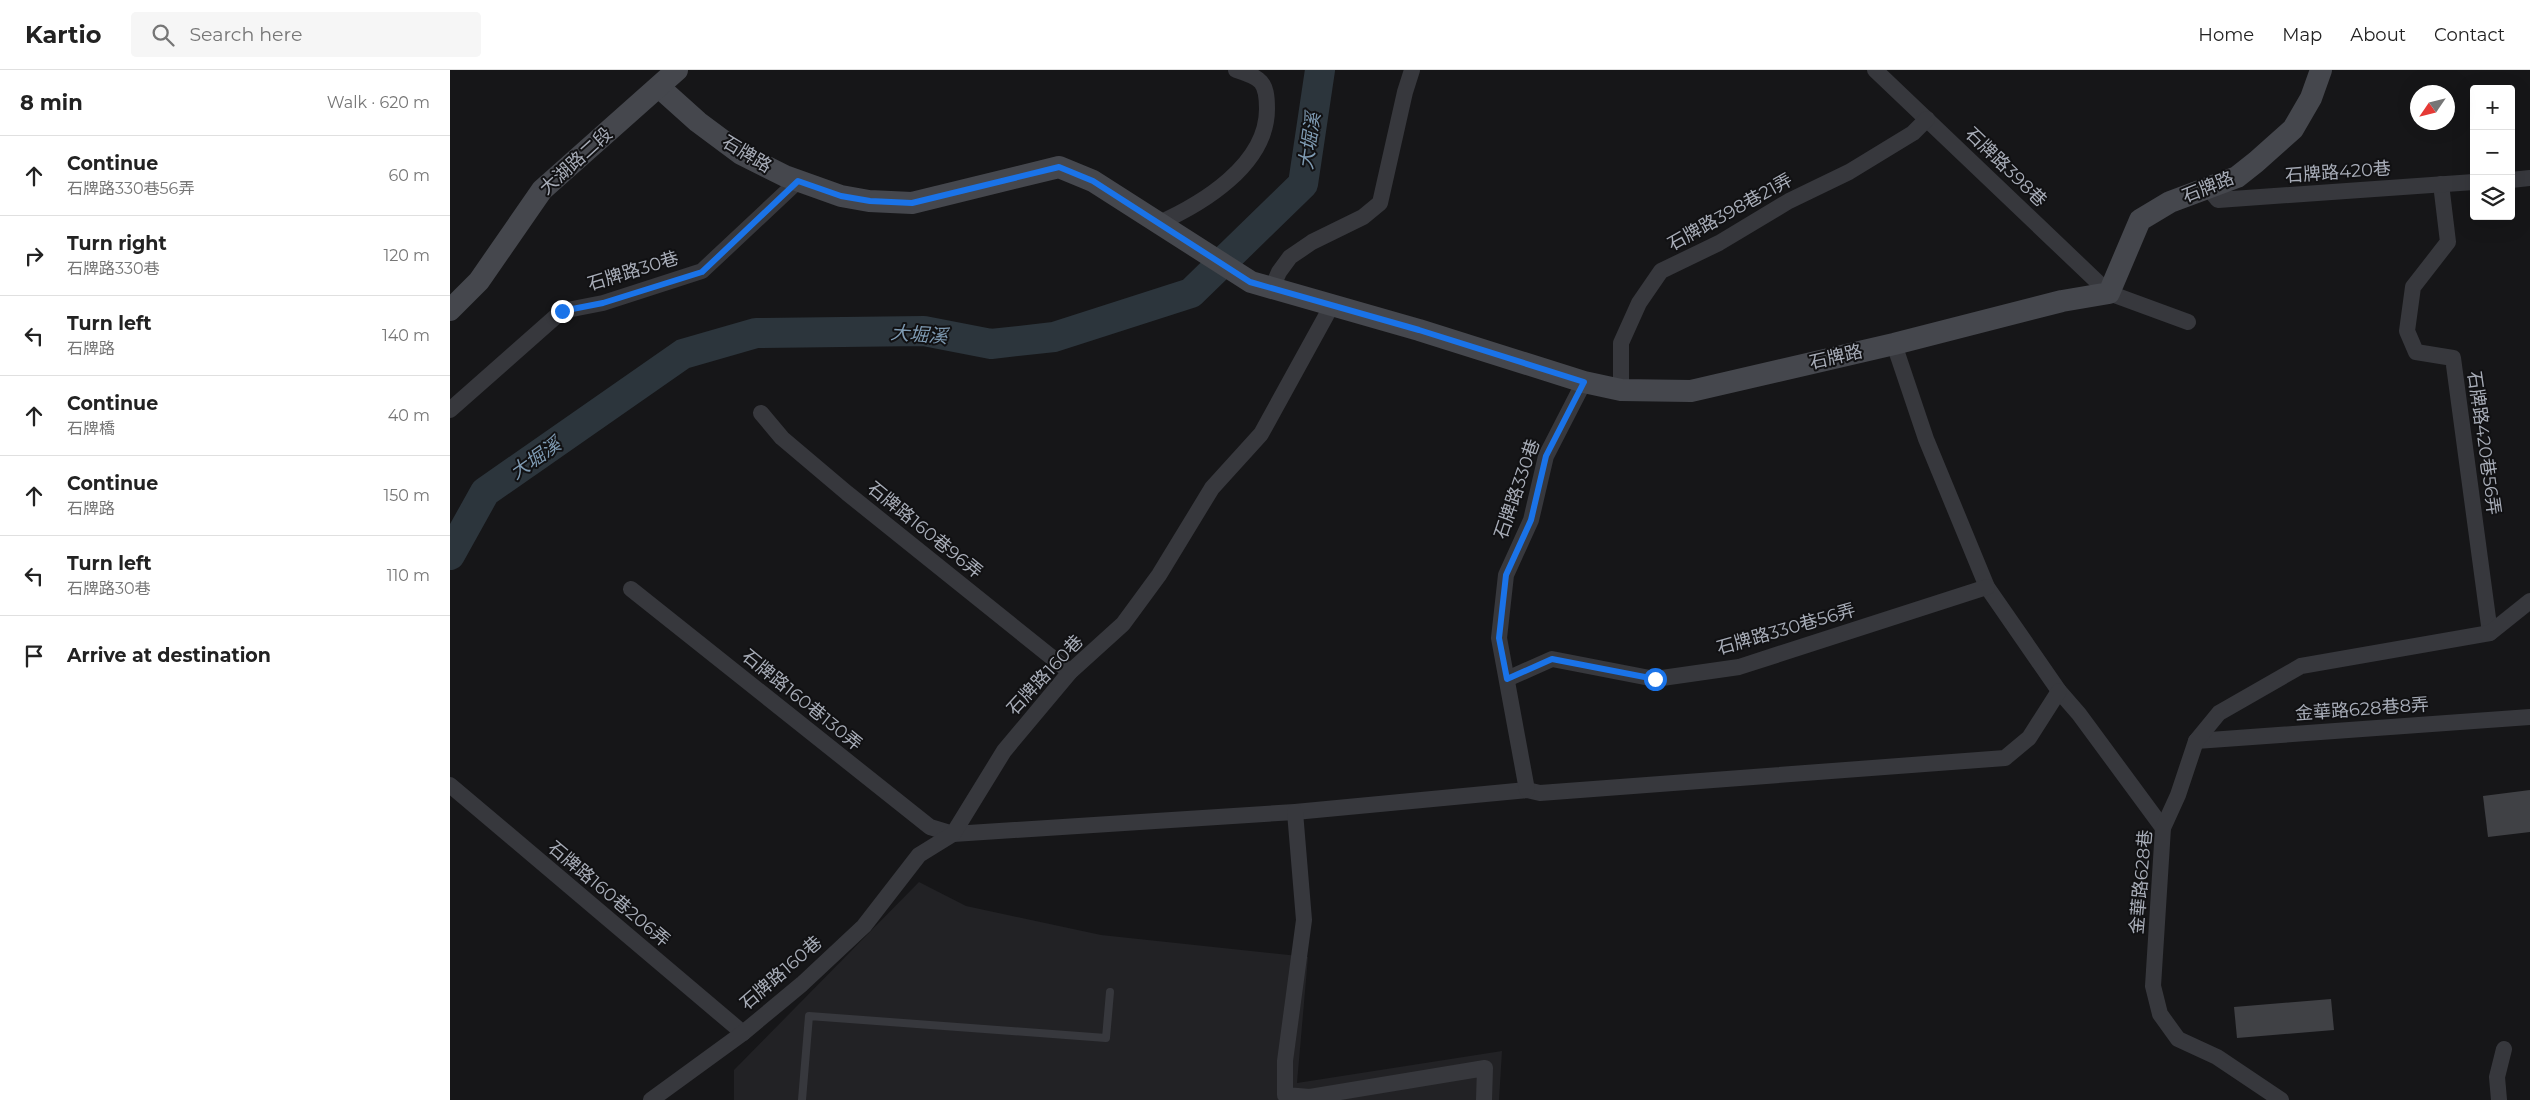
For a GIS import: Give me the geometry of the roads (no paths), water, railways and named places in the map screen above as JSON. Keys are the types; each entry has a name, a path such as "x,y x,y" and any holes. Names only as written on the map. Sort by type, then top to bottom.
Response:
{"street":[{"name":"大湖路二段","path":"450,310 479,281 542,190 677,70"},
{"path":"1157,224 1190,209 1217,190 1255,152 1264,134 1267,96 1264,84 1255,76 1236,70"},
{"path":"1272,288 1279,272 1290,257 1312,242 1363,217 1380,203 1405,92 1412,70"},
{"name":"石牌路398巷","path":"1875,70 2109,293"},
{"name":"石牌路","path":"659,87 698,122 741,154 798,181 841,196 870,201 912,203 1059,167 1093,181 1157,224 1250,282 1419,330 1584,382 1621,390 1691,391 1894,344 2062,301 2109,293 2140,220 2170,202 2237,177 2293,129 2311,98 2321,70"},
{"name":"石牌路398巷21弄","path":"1621,390 1621,343 1639,303 1661,271 1719,243 1789,201 1849,172 1913,133 1927,119"},
{"path":"2515,180 2530,178"},
{"name":"石牌路30巷","path":"450,410 562,311 603,303 702,272 798,181"},
{"name":"石牌路420巷","path":"2209,189 2218,200 2470,182"},
{"name":"石牌路420巷56弄","path":"2441,184 2448,242 2413,287 2407,331 2416,352 2453,358 2490,633"},
{"path":"2109,293 2188,322"},
{"name":"石牌路160巷","path":"651,1100 743,1033 802,984 864,926 919,855 953,834 1004,751 1070,672 1123,624 1159,575 1212,488 1261,434 1332,305"},
{"path":"1894,344 1926,439 1986,587 2059,691 2079,714 2163,828"},
{"name":"石牌路330巷","path":"1527,790 1499,638 1506,575 1531,520 1546,456 1584,382"},
{"name":"石牌路160巷96弄","path":"761,413 782,438 840,487 1070,672"},
{"name":"石牌路330巷56弄","path":"1507,679 1552,659 1655,679 1739,667 1986,587"},
{"name":"石牌路160巷130弄","path":"631,589 930,827 953,834"},
{"name":"金華路628巷","path":"2281,1100 2217,1057 2178,1039 2160,1014 2153,986 2163,828 2178,795 2196,741 2219,713 2301,666 2490,633 2530,601"},
{"path":"953,834 1295,812 1527,790 1550,792 2005,758 2029,738 2059,691"},
{"name":"金華路628巷8弄","path":"2196,741 2530,717"},
{"name":"石牌路160巷206弄","path":"450,785 743,1033"},
{"path":"1295,812 1304,920 1285,1061 1285,1095 1310,1097 1485,1068 1484,1100"},
{"path":"2499,1100 2497,1077 2504,1049"}],"lane":[{"path":"802,1100 809,1016 1106,1038 1110,992"}],"waterway":[{"name":"大堀溪","path":"450,555 485,492 683,354 756,333 924,331 991,344 1054,337 1191,293 1303,184 1320,70"}]}
